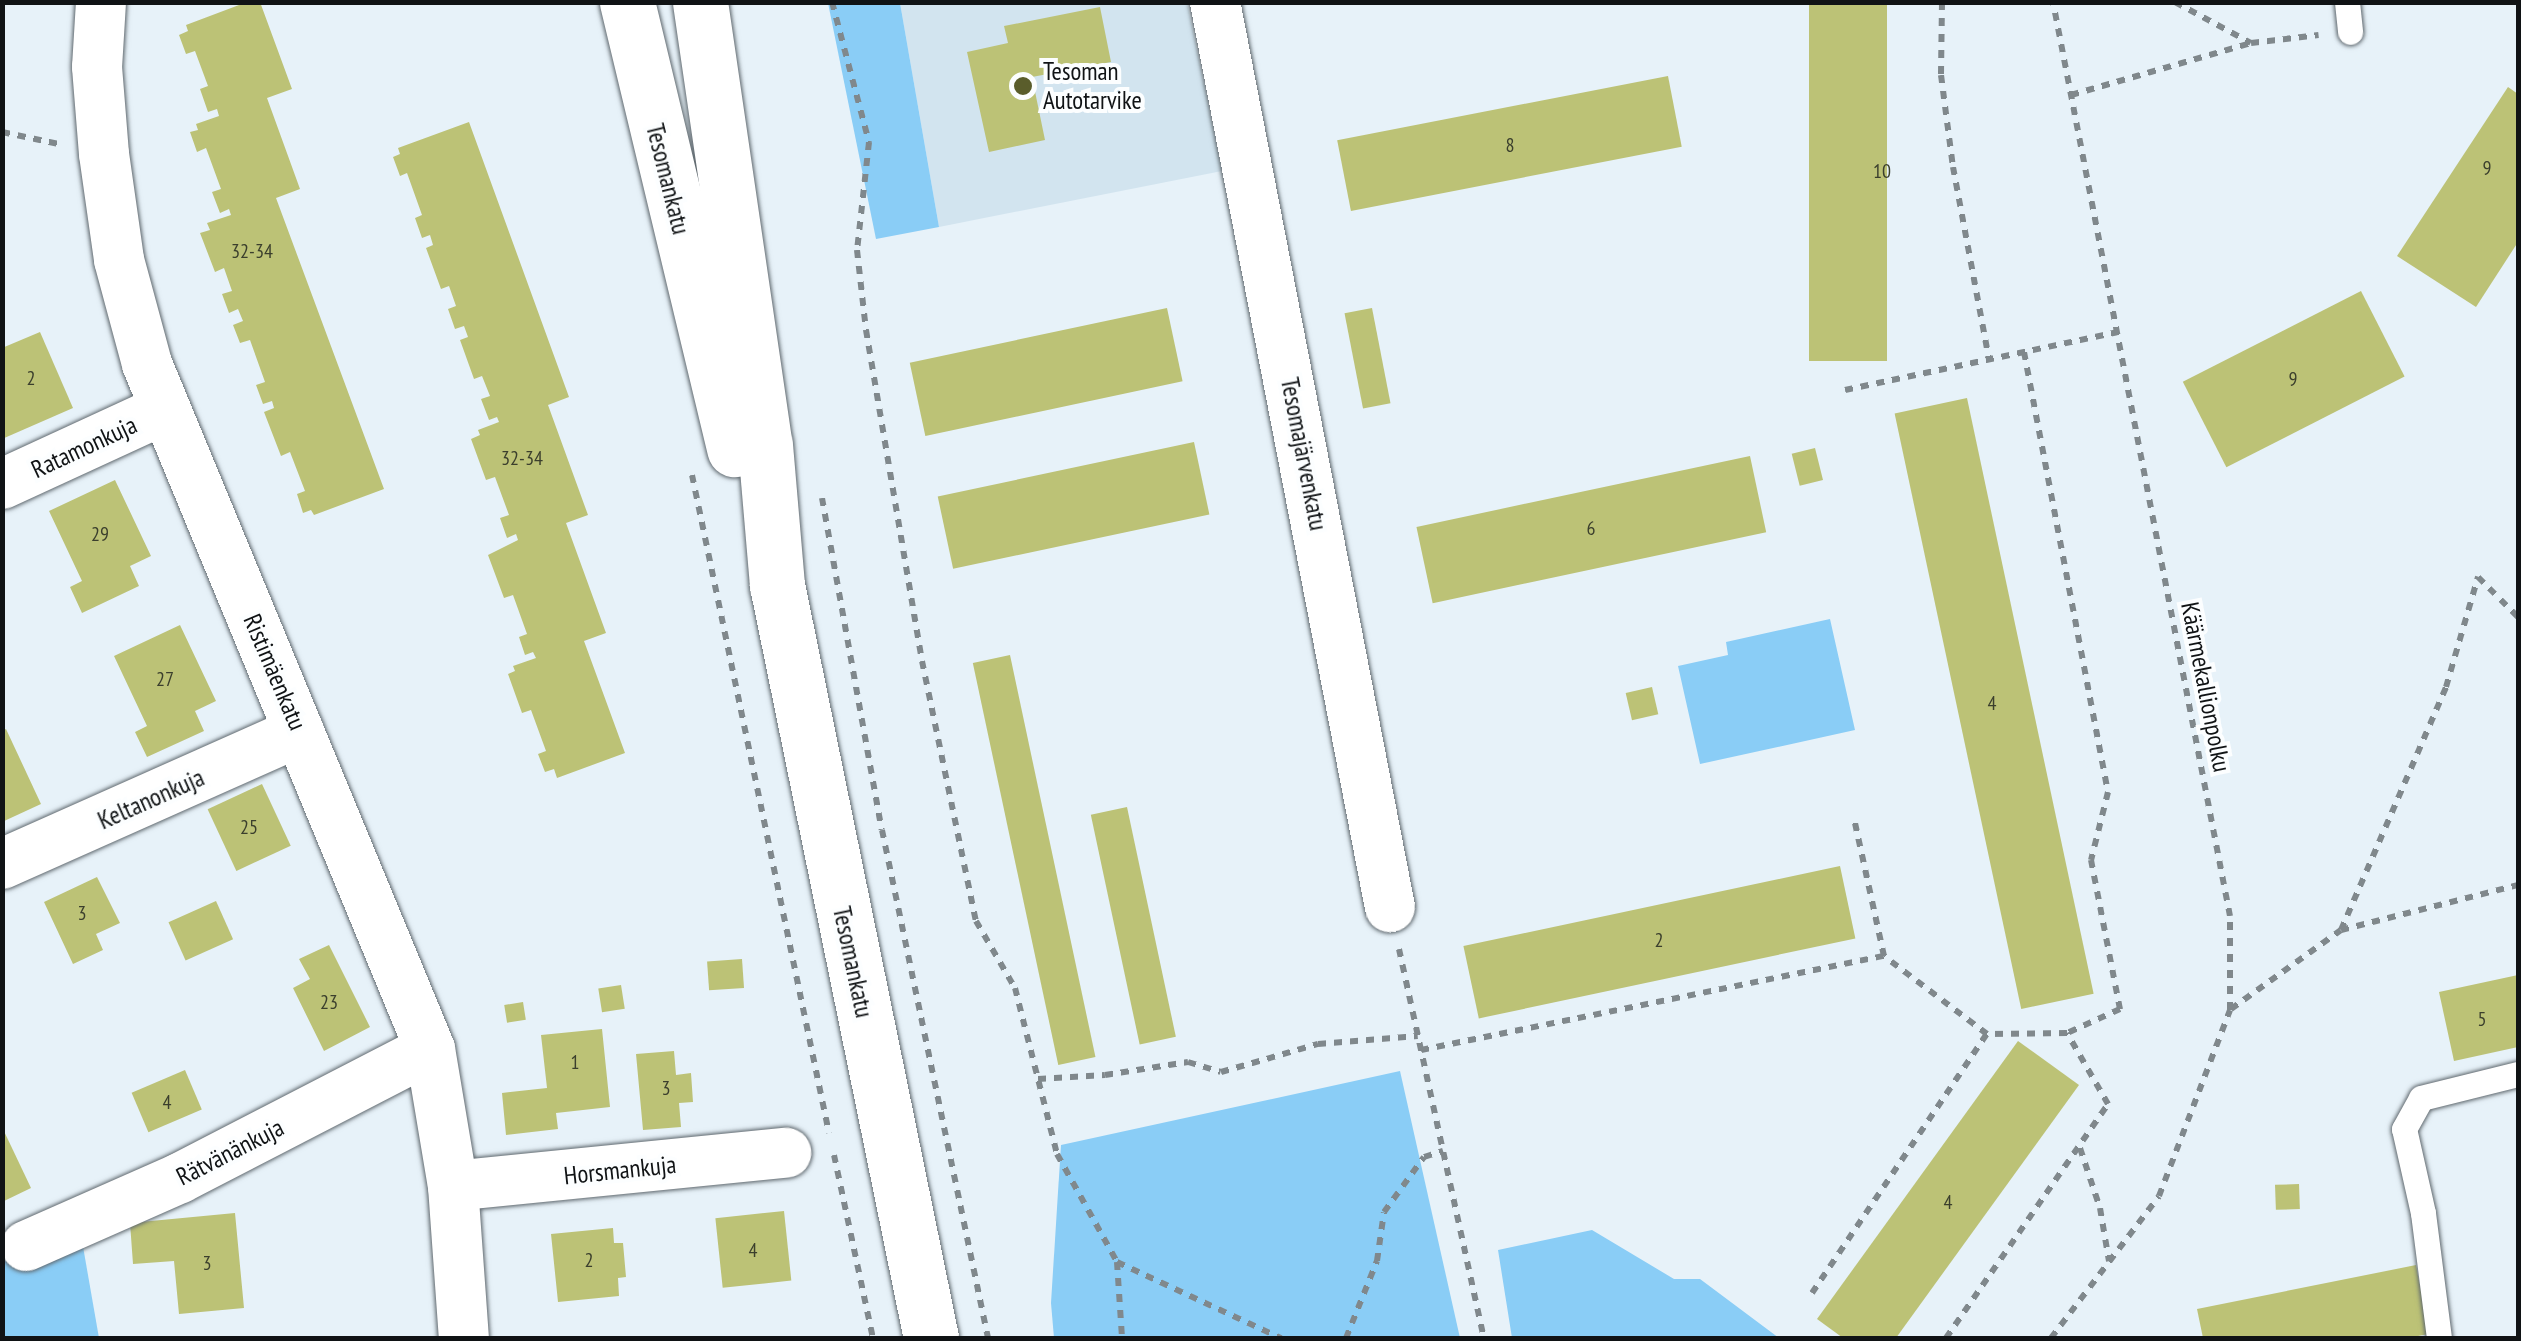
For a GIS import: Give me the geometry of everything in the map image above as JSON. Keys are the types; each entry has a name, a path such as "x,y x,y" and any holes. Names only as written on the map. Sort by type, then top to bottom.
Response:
{"main road":[{"name":"Tesomankatu","path":"627,2 738,466 777,586 931,1338"},
{"name":"Tesomankatu","path":"700,2 766,445 777,586"}],"street":[{"name":"Ristimäenkatu","path":"101,2 97,67 118,260 147,364 430,1049 454,1186 464,1338"},
{"name":"Tesomajärvenkatu","path":"1215,2 1390,906"},
{"name":"Ratamonkuja","path":"2,484 165,409"},
{"name":"Keltanonkuja","path":"2,864 300,732"},
{"name":"Rätvänänkuja","path":"26,1246 180,1178 430,1049"},
{"name":"Horsmankuja","path":"454,1186 786,1153"}],"lane":[{"path":"2347,2 2350,32"},
{"path":"2439,1338 2423,1213 2404,1129 2421,1098 2518,1074"}],"path":[{"path":"832,2 869,142 857,250 866,330 922,661 976,921 1015,988 1058,1154 1117,1262 1122,1338"},
{"path":"1942,2 1941,75 1952,167 1988,360"},
{"name":"Käärmekallionpolku","path":"2050,1338 2159,1196 2230,1010 2230,916 2053,2"},
{"path":"2175,2 2251,43"},
{"path":"2071,95 2251,43 2350,32"},
{"path":"1845,390 2117,332"},
{"path":"1854,818 1884,956 1987,1034 2066,1033 2120,1009 2091,860 2108,792 2024,352"},
{"path":"691,470 873,1338"},
{"path":"819,483 882,830 988,1338"},
{"path":"2341,930 2446,687 2478,577 2518,616"},
{"path":"2230,1010 2341,930 2518,885"},
{"path":"1390,906 1484,1338"},
{"path":"1421,1050 1884,956"},
{"path":"1946,1338 2108,1104 2066,1033"},
{"path":"1812,1293 1987,1034"},
{"path":"1038,1079 1105,1075 1188,1062 1221,1072 1318,1044 1418,1036"},
{"path":"2079,1146 2100,1208 2109,1262"},
{"path":"1346,1338 1377,1261 1384,1212 1424,1157 1443,1151"},
{"path":"1117,1262 1206,1300 1269,1337 1282,1338"}],"shaded area":[{"path":"828,3 900,3 939,227 876,239"},
{"path":"900,3 1187,3 1222,171 939,227"},
{"path":"1830,619 1855,730 1700,764 1678,666 1728,655 1726,642"},
{"path":"1400,1071 1460,1338 1054,1338 1051,1303 1061,1145"},
{"path":"1592,1230 1674,1279 1700,1279 1779,1338 1512,1338 1498,1250"},
{"path":"2,1235 81,1235 99,1338 3,1338"}],"building":[{"path":"247,2 260,2 292,89 267,98 300,189 276,198 384,489 314,515 311,510 303,513 297,494 305,491 290,452 281,456 264,412 274,408 272,401 263,404 256,385 265,382 250,340 240,343 233,325 243,321 238,309 229,313 222,294 232,291 224,268 215,272 200,233 210,230 207,223 231,215 229,209 220,213 212,192 221,189 206,148 197,152 190,132 198,130 196,124 219,116 217,109 208,112 200,89 208,86 195,51 186,54 179,35 188,31 186,25"},
{"path":"1809,2 1887,2 1887,361 1809,361"},
{"path":"1100,7 1111,62 1032,77 1045,140 989,152 967,52 1008,43 1004,26"},
{"path":"1668,76 1682,147 1351,211 1337,140"},
{"path":"2508,87 2518,94 2518,242 2476,307 2397,256"},
{"path":"469,122 569,397 548,405 588,515 566,523 606,633 584,641 625,753 557,778 554,769 545,772 538,754 546,751 531,710 522,713 508,674 515,671 513,666 536,658 533,652 525,655 519,637 527,634 513,595 504,598 488,555 518,540 516,534 507,538 500,518 509,515 495,477 486,480 471,439 480,435 478,430 499,422 497,417 489,420 481,399 490,396 482,376 474,379 460,340 468,337 464,326 455,329 448,309 456,306 449,286 441,289 426,248 433,245 430,235 422,238 415,218 422,215 407,173 400,176 393,157 400,154 398,148"},
{"path":"2361,291 2405,377 2226,467 2183,382"},
{"path":"1167,308 1183,381 925,436 910,363"},
{"path":"1372,308 1391,403 1363,409 1345,313"},
{"path":"40,332 73,408 2,439 2,348"},
{"path":"1967,398 2094,994 2021,1009 1895,413"},
{"path":"1194,442 1209,514 953,569 938,496"},
{"path":"1815,448 1823,480 1800,486 1792,454"},
{"path":"1750,456 1766,532 1433,603 1416,527"},
{"path":"115,480 151,556 130,566 139,586 82,613 70,587 82,581 49,511"},
{"path":"180,625 216,701 195,711 204,731 147,757 135,732 147,726 114,656"},
{"path":"1010,655 1095,1057 1058,1065 973,663"},
{"path":"1652,687 1658,714 1632,720 1626,693"},
{"path":"6,729 41,804 2,822 2,731"},
{"path":"262,784 291,846 236,871 208,809"},
{"path":"1127,807 1176,1037 1140,1045 1091,815"},
{"path":"1840,866 1855,938 1479,1018 1463,946"},
{"path":"97,877 120,923 96,934 103,950 73,964 44,902"},
{"path":"216,901 233,939 186,961 168,922"},
{"path":"329,945 370,1027 324,1051 293,988 310,979 299,959"},
{"path":"742,959 744,988 709,990 707,961"},
{"path":"2518,975 2518,1047 2454,1061 2439,992"},
{"path":"621,985 625,1009 602,1012 598,989"},
{"path":"523,1002 526,1020 507,1023 504,1005"},
{"path":"602,1029 610,1107 556,1113 558,1129 506,1135 502,1093 547,1088 541,1035"},
{"path":"2018,1041 2079,1085 1896,1338 1843,1338 1817,1319"},
{"path":"674,1051 676,1075 691,1073 693,1102 679,1103 681,1127 643,1130 636,1054"},
{"path":"185,1070 202,1110 148,1132 132,1093"},
{"path":"2,1127 31,1188 2,1202"},
{"path":"2299,1184 2300,1209 2276,1210 2275,1185"},
{"path":"784,1211 791,1281 723,1288 715,1218"},
{"path":"235,1213 244,1308 179,1314 174,1261 133,1264 130,1223"},
{"path":"613,1228 614,1243 623,1243 626,1277 618,1278 619,1296 558,1302 551,1234"},
{"path":"2416,1265 2429,1334 2407,1338 2203,1338 2197,1309"}],"place":[{"name":"Tesoman Autotarvike","path":"1023,86"}]}
